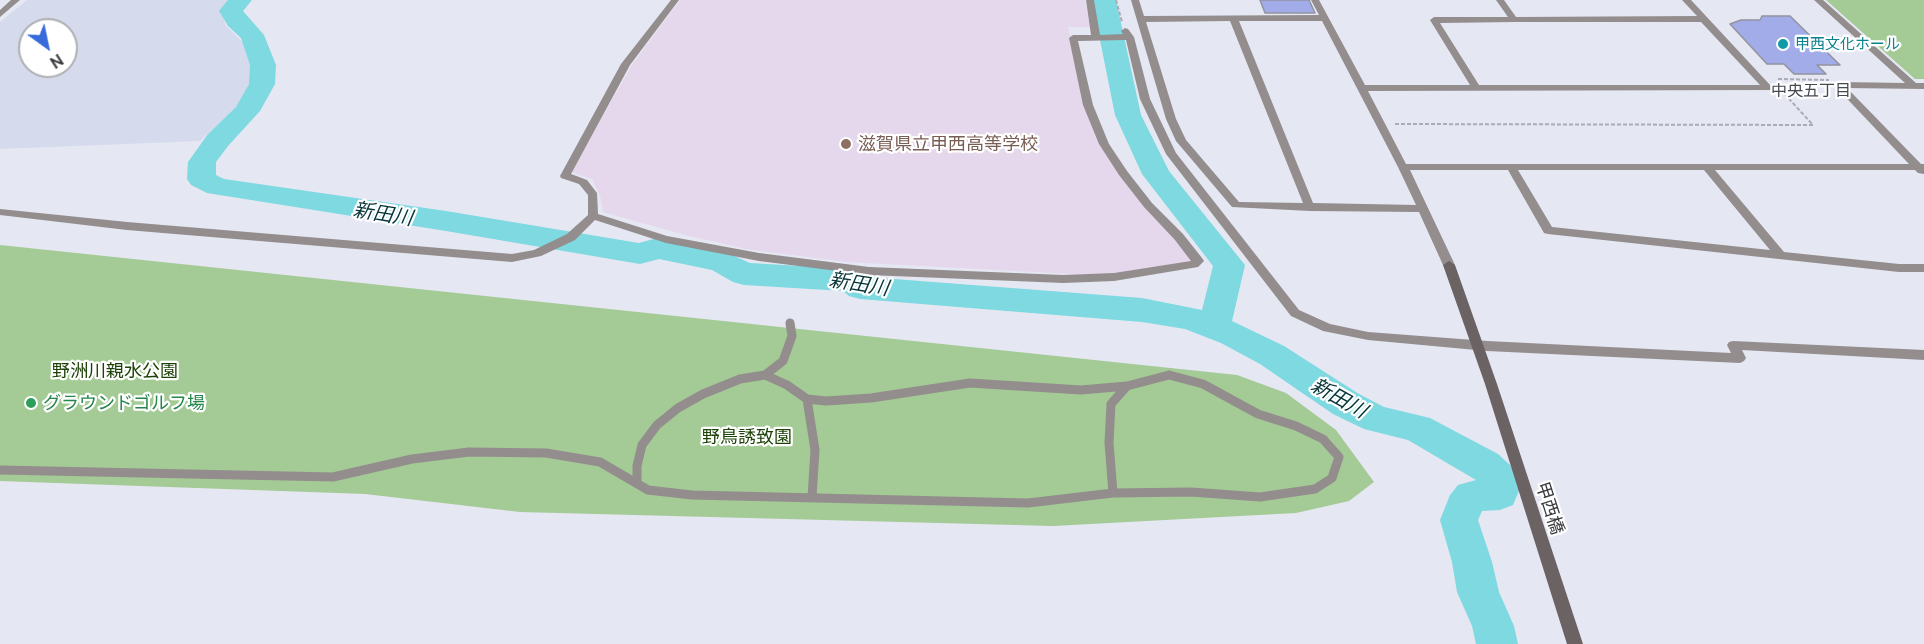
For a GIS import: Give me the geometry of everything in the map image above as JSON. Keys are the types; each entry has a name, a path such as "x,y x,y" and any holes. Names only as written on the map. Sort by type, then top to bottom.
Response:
{"street":[{"path":"0,14 16,0"},
{"path":"0,212 127,226 512,258 537,253 571,237 593,216 593,195 583,182 566,176 626,64 675,0"},
{"path":"1090,0 1099,38"},
{"path":"1135,0 1170,119 1181,141 1236,205 1423,209 1315,0"},
{"path":"1500,0 1514,20"},
{"path":"1361,88 1768,88 1686,0"},
{"path":"1818,0 1919,86"},
{"path":"1140,19 1324,18"},
{"path":"1234,19 1311,208"},
{"path":"1476,88 1434,20 1704,19"},
{"path":"593,216 666,238 759,257 869,271 1063,279 1114,277 1194,264 1198,261 1179,237 1148,205 1104,144 1088,105 1073,38 1126,35 1145,99 1171,154 1295,313 1327,328 1368,336 1478,345 1740,358 1733,345 1924,355"},
{"path":"1919,86 1839,86 1922,169"},
{"path":"1403,167 1922,169"},
{"path":"1708,168 1781,256"},
{"path":"1512,169 1548,231 1899,268 1924,268"},
{"name":"甲西橋","path":"1423,209 1449,265 1478,345 1575,644"}],"lane":[{"path":"637,483 637,466 642,445 657,425 678,408 703,394 740,379 765,375 783,361 792,336 790,323"},
{"path":"0,470 333,477 412,459 469,452 546,453 600,462 648,490 692,495 1028,503 1113,493 1191,492 1260,497 1315,489 1332,478 1339,457 1323,439 1296,426 1258,414 1203,384 1169,375 1127,386 1081,390 970,383 871,398 826,401 807,399 787,385 765,375"},
{"path":"1113,493 1109,443 1112,404 1127,386"},
{"path":"807,399 815,450 812,497"}],"path":[{"path":"1116,0 1126,35"},
{"path":"1772,79 1830,80"},
{"path":"1381,124 1813,125 1779,88"}],"shaded area":[{"path":"27,0 233,0 223,13 225,25 244,43 253,75 240,103 200,141 0,149 0,22"},
{"name":"滋賀県立甲西高等学校","path":"680,0 1085,0 1090,27 1068,27 1095,126 1114,163 1197,262 1109,276 846,262 746,249 603,212 600,196 592,179 571,172 632,65"}],"green space":[{"path":"1826,0 1924,0 1924,79 1915,79"},
{"name":"野洲川親水公園","path":"0,245 1237,375 1286,393 1336,430 1374,482 1349,501 1296,513 1053,526 520,512 365,494 0,481"}],"building":[{"path":"1260,0 1309,0 1315,13 1265,13"},
{"name":"甲西文化ホール","path":"1762,16 1790,16 1840,65 1817,65 1826,74 1794,74 1784,64 1767,64 1730,24 1741,20 1760,20"}],"waterway":[{"name":"新田川","path":"240,0 231,11 236,21 252,35 263,65 262,84 247,111 218,140 202,162 201,179 217,187 446,221 640,254 657,248 721,261 744,274 851,280 860,288 1142,310 1190,318 1214,327"},
{"path":"1104,0 1128,115 1156,174 1229,265 1214,327"},
{"name":"新田川","path":"1214,327 1233,334 1272,355 1346,404 1377,419 1417,428 1485,465 1497,476 1502,486 1500,494 1472,496 1464,506 1459,520 1472,562 1478,592 1493,626 1497,644"}],"place":[{"name":"甲西文化ホール","path":"1783,44"},
{"name":"滋賀県立甲西高等学校","path":"846,144"},
{"name":"グラウンドゴルフ場","path":"31,403"}],"district":[{"name":"中央五丁目","path":"1811,91"}],"park label":[{"name":"野鳥誘致園","path":"747,437"}]}
